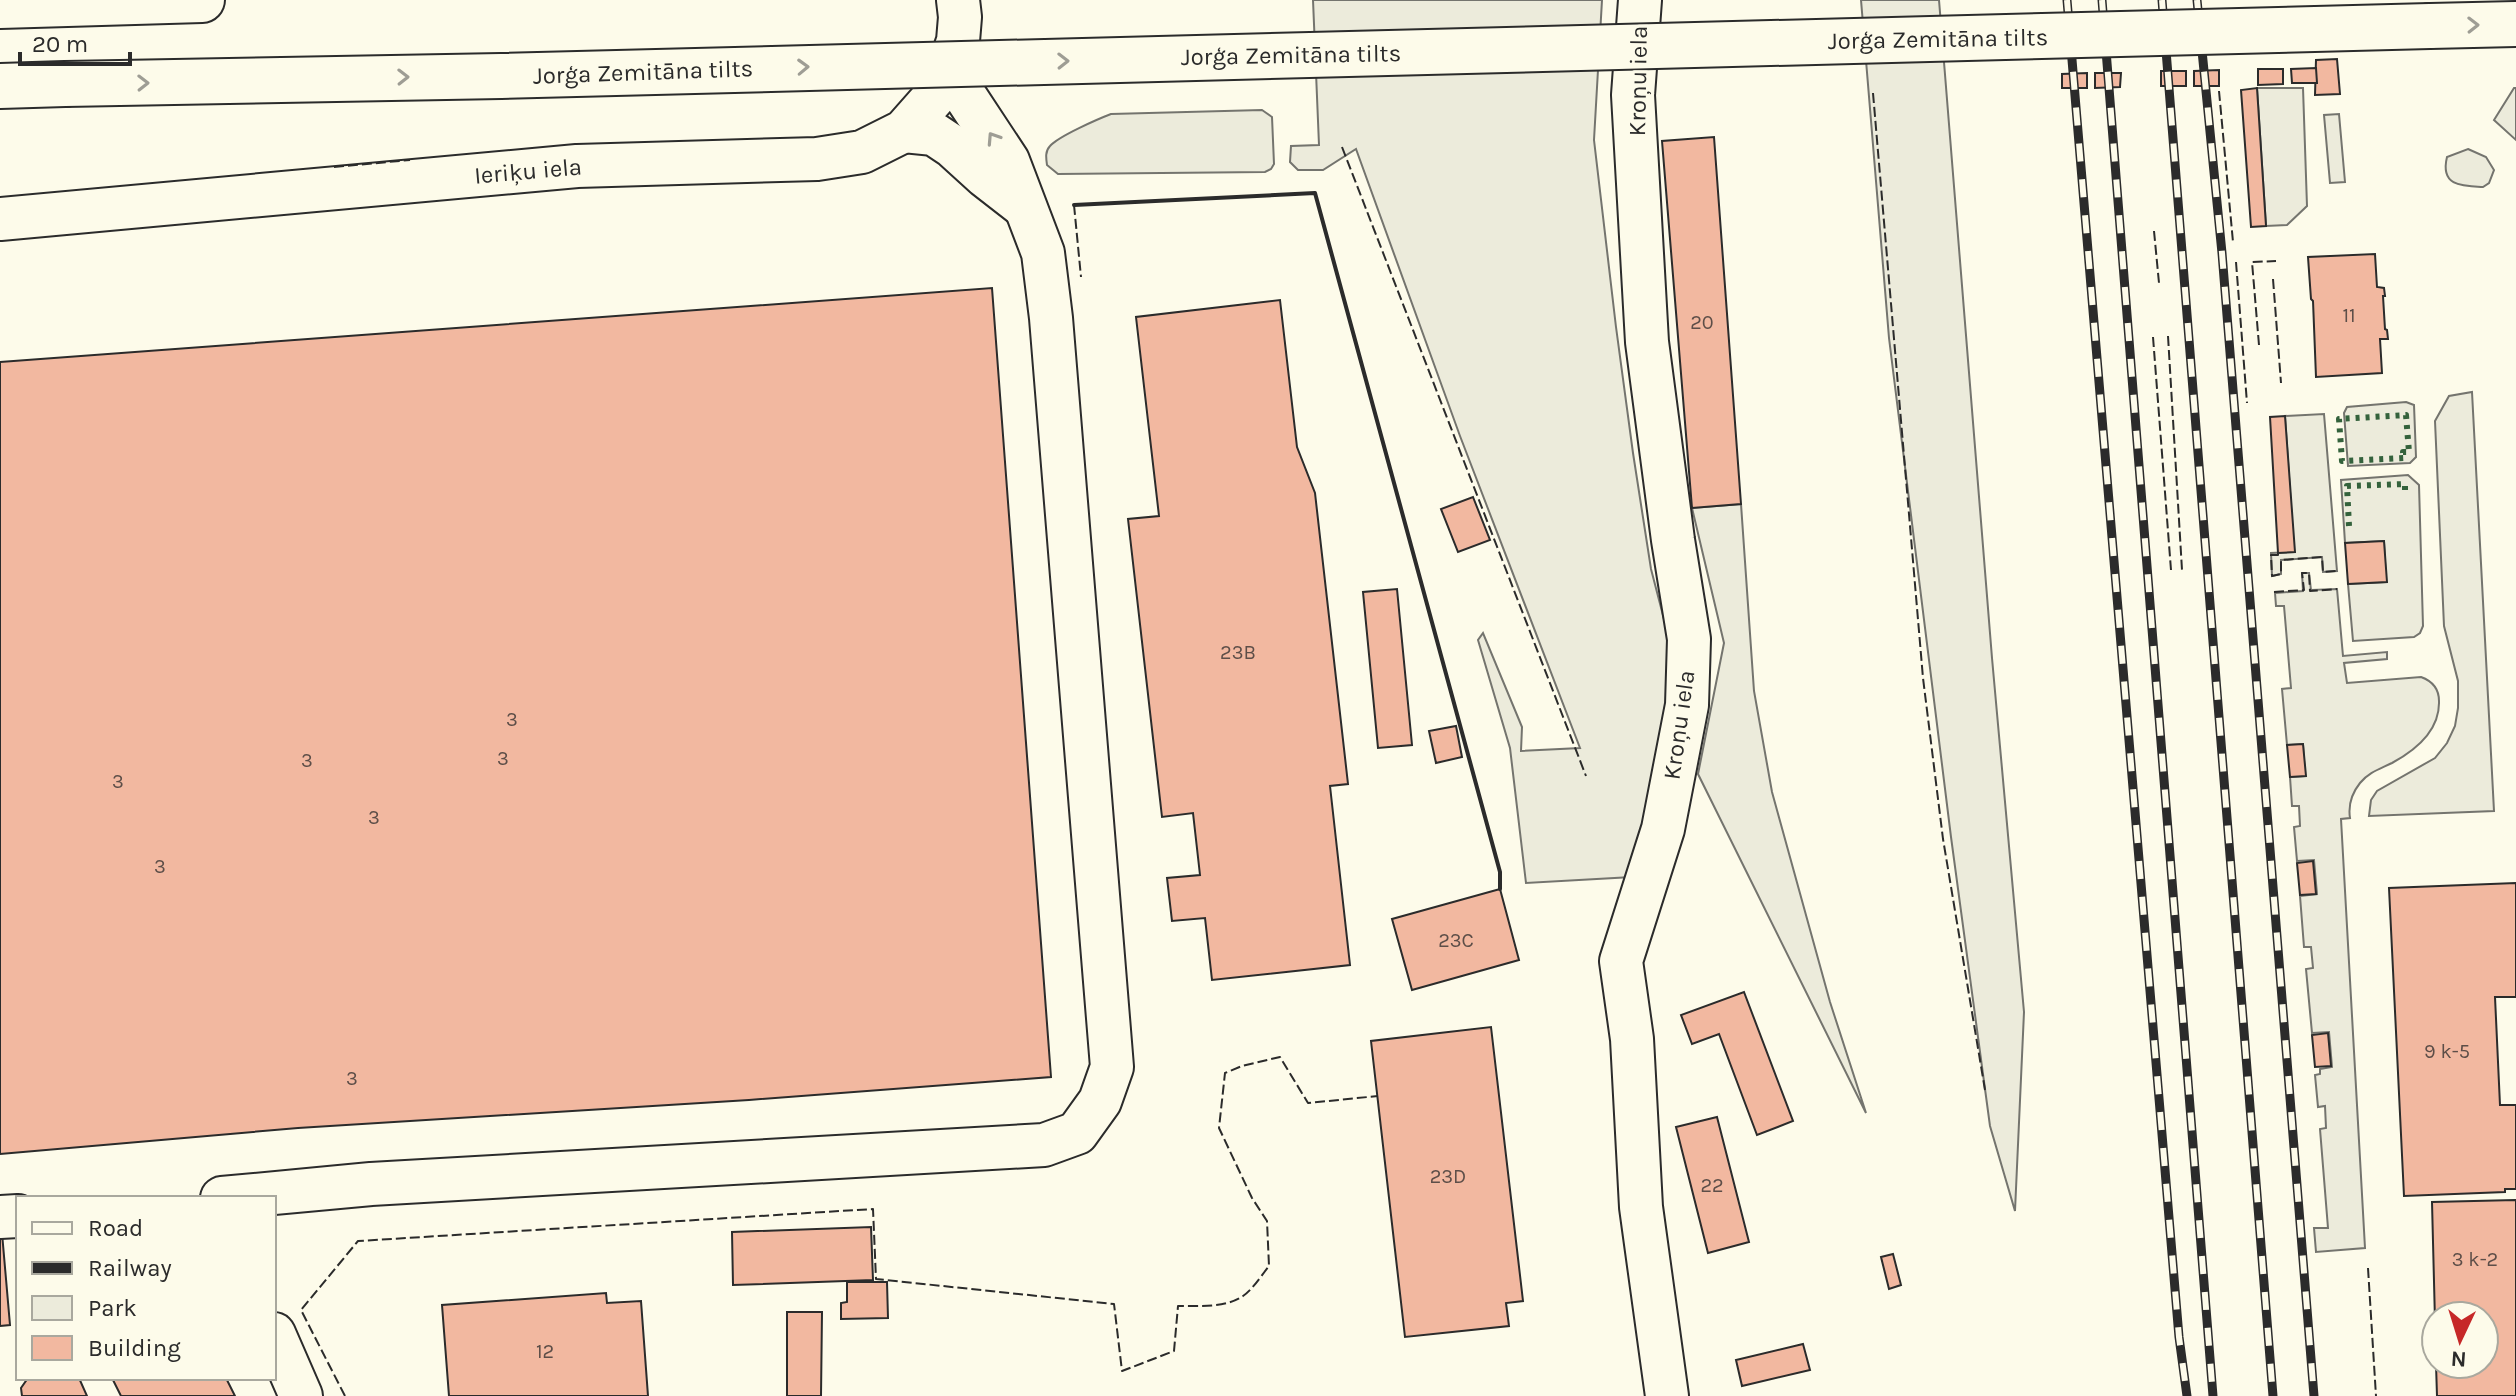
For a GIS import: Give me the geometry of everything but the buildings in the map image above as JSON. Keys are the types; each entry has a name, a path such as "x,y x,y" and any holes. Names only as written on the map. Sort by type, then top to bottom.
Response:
{"main road":[{"path":"0,6 202,0"},
{"name":"Jorģa Zemitāna tilts","path":"0,86 2516,24"}],"street":[{"name":"Ieriķu iela","path":"0,219 577,166 817,159 862,152 904,131 934,97 958,41 958,0"},
{"name":"Kroņu iela","path":"1640,0 1633,95 1647,342 1689,639 1687,705 1663,829 1621,961 1632,1039 1641,1207 1667,1396"},
{"path":"247,1196 371,1184 1044,1145 1077,1133 1100,1101 1112,1067 1051,318 1043,253 1008,161 948,70"},
{"path":"904,131 934,134 1026,208"},
{"path":"276,1339 301,1396"}],"green space":[{"path":"1313,0 1602,0 1594,140 1633,453 1651,569 1672,650 1675,685 1632,877 1526,883 1510,748 1478,640 1483,633 1522,727 1521,751 1580,748 1460,436 1356,149 1323,170 1298,170 1290,162 1291,146 1319,145"},
{"path":"1861,0 1939,0 2024,1012 2015,1211 1990,1126 1951,837 1889,338"},
{"path":"2257,88 2303,88 2307,206 2287,225 2266,226"},
{"path":"2516,88 2516,140 2494,120"},
{"path":"1262,110 1272,117 1274,164 1265,172 1058,174 1047,165 1047,150 1055,142 1111,114"},
{"path":"2339,114 2345,182 2330,183 2324,115"},
{"path":"2468,149 2486,157 2494,170 2489,183 2483,187 2460,185 2447,174 2447,157"},
{"path":"2472,392 2494,811 2369,816 2371,800 2377,791 2435,758 2455,726 2458,681 2444,626 2435,421 2449,396"},
{"path":"2406,402 2414,405 2416,457 2410,463 2348,466 2344,413 2347,407"},
{"path":"2324,414 2337,571 2323,572 2322,557 2281,560 2281,574 2272,576 2271,553 2294,552 2285,416"},
{"path":"2408,475 2419,485 2423,626 2414,637 2353,641 2348,584 2386,582 2384,541 2345,543 2341,480"},
{"path":"1741,504 1754,691 1772,792 1830,1002 1866,1113 1698,774 1724,643 1692,508"},
{"path":"2302,573 2309,573 2311,590 2337,589 2343,656 2387,652 2387,659 2344,663 2347,683 2421,677 2434,686 2439,701 2435,722 2425,738 2401,758 2363,779 2351,799 2350,818 2341,819 2365,1248 2316,1252 2314,1228 2328,1228 2320,1129 2326,1128 2325,1106 2318,1107 2315,1075 2320,1074 2320,1069 2332,1067 2329,1032 2312,1033 2306,969 2313,968 2311,947 2304,947 2300,896 2317,894 2314,860 2297,861 2294,827 2300,826 2299,806 2292,806 2290,777 2305,776 2303,744 2287,745 2282,689 2291,688 2284,606 2276,606 2275,593 2303,591"}],"railway":[{"path":"2067,0 2179,1337 2187,1396"},
{"path":"2102,0 2213,1396"},
{"path":"2162,0 2273,1396"},
{"path":"2197,0 2222,253 2314,1396"}],"hedge":[{"path":"2406,415 2409,452 2403,452 2404,458 2342,461 2339,419 2406,415"},
{"path":"2349,526 2347,486 2405,484 2405,492"}],"fence":[{"path":"2219,91 2233,242"},
{"path":"1873,93 1923,678 1943,839 1985,1090"},
{"path":"1342,147 1586,776"},
{"path":"334,167 410,160"},
{"path":"1074,205 1081,277"},
{"path":"2154,231 2159,283"},
{"path":"2259,345 2252,262 2276,261"},
{"path":"2236,262 2247,403"},
{"path":"2273,279 2281,383"},
{"path":"2168,336 2182,570"},
{"path":"2153,337 2171,570"},
{"path":"2278,553 2271,555 2272,576 2281,574 2281,560 2322,557 2323,572 2337,571"},
{"path":"2274,592 2304,590 2302,573 2309,573 2310,591 2337,589"},
{"path":"345,1396 301,1310 358,1241 873,1209 876,1279 1114,1304 1122,1371 1174,1351 1178,1306 1212,1306 1236,1300 1250,1290 1269,1266 1267,1221 1252,1198 1219,1128 1225,1073 1280,1057 1308,1103 1378,1096"},
{"path":"2368,1268 2376,1396"}],"wall":[{"path":"1074,205 1315,193 1500,872 1500,889"}]}
